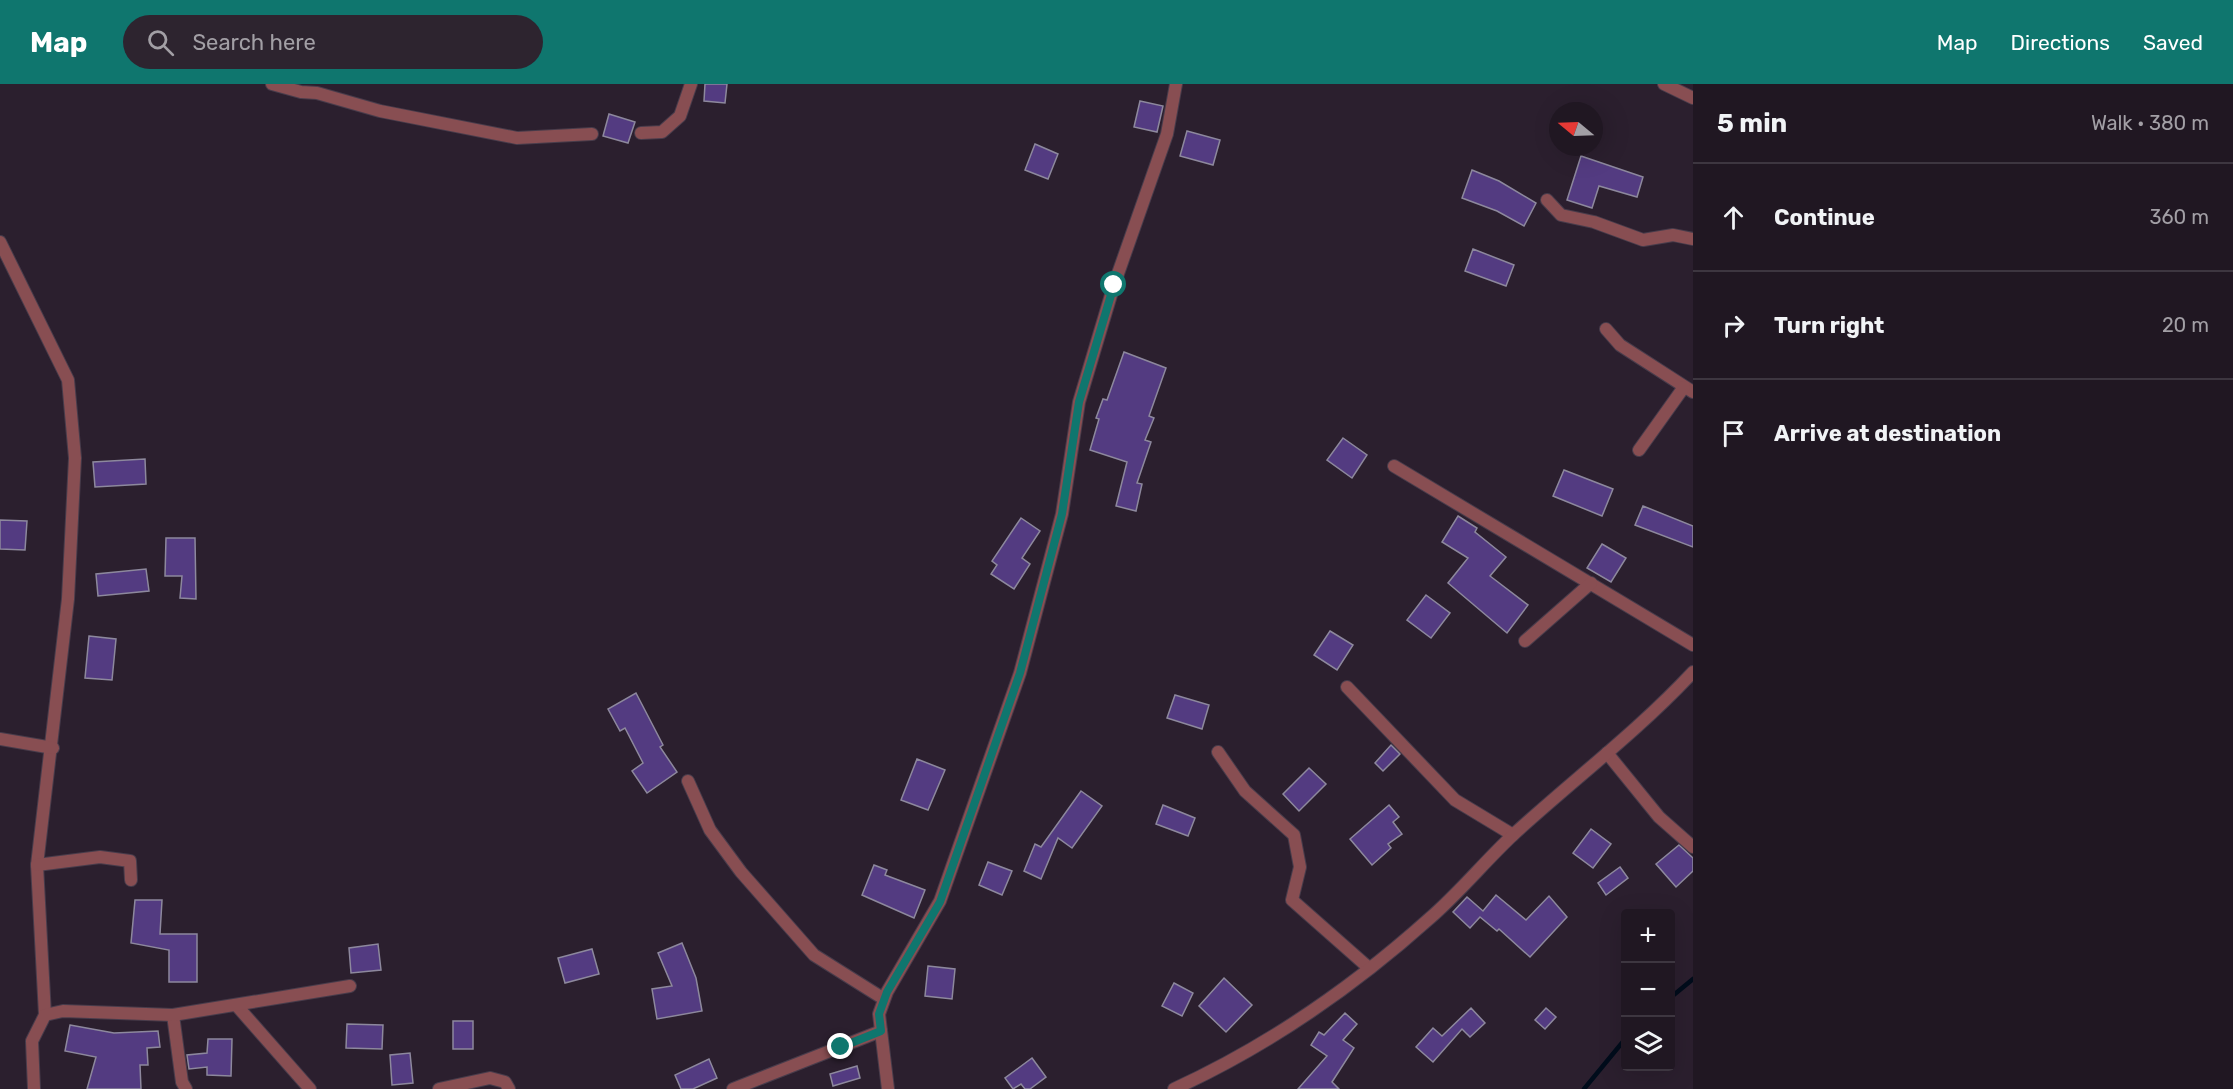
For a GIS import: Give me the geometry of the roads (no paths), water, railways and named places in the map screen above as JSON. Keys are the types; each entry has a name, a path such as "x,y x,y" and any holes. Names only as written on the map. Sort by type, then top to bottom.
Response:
{"street":[{"path":"272,84 311,88 380,111 517,138 592,135"},
{"path":"641,133 662,132 680,116 691,84"},
{"path":"888,1089 879,1014 884,999 940,902 1020,673 1062,514 1079,402 1114,285 1167,134 1176,84"},
{"path":"1665,84 1693,98"},
{"path":"1547,200 1561,215 1594,222 1643,240 1672,235 1693,239"},
{"path":"0,242 68,380 75,458 68,599 53,748 37,865 45,1015 32,1041 34,1089"},
{"path":"1606,329 1620,345 1688,389 1639,450"},
{"path":"1394,466 1693,645"},
{"path":"1525,640 1592,583"},
{"path":"1174,1089 1277,1036 1369,968 1431,918 1513,835 1607,753 1693,672"},
{"path":"1347,687 1455,800 1513,835"},
{"path":"0,739 53,748"},
{"path":"1218,752 1245,790 1294,835 1300,867 1292,900 1369,968"},
{"path":"1607,753 1659,817 1693,847"},
{"path":"688,781 710,830 741,872 814,955 884,999"},
{"path":"37,865 100,857 130,861 130,880"},
{"path":"45,1015 63,1011 173,1015 350,986"},
{"path":"237,1006 310,1089"},
{"path":"173,1015 186,1089"},
{"path":"732,1089 881,1031"},
{"path":"439,1089 490,1078 505,1082 509,1089"}],"waterway":[{"path":"1675,994 1693,979"},
{"path":"1584,1089 1621,1044"}]}
